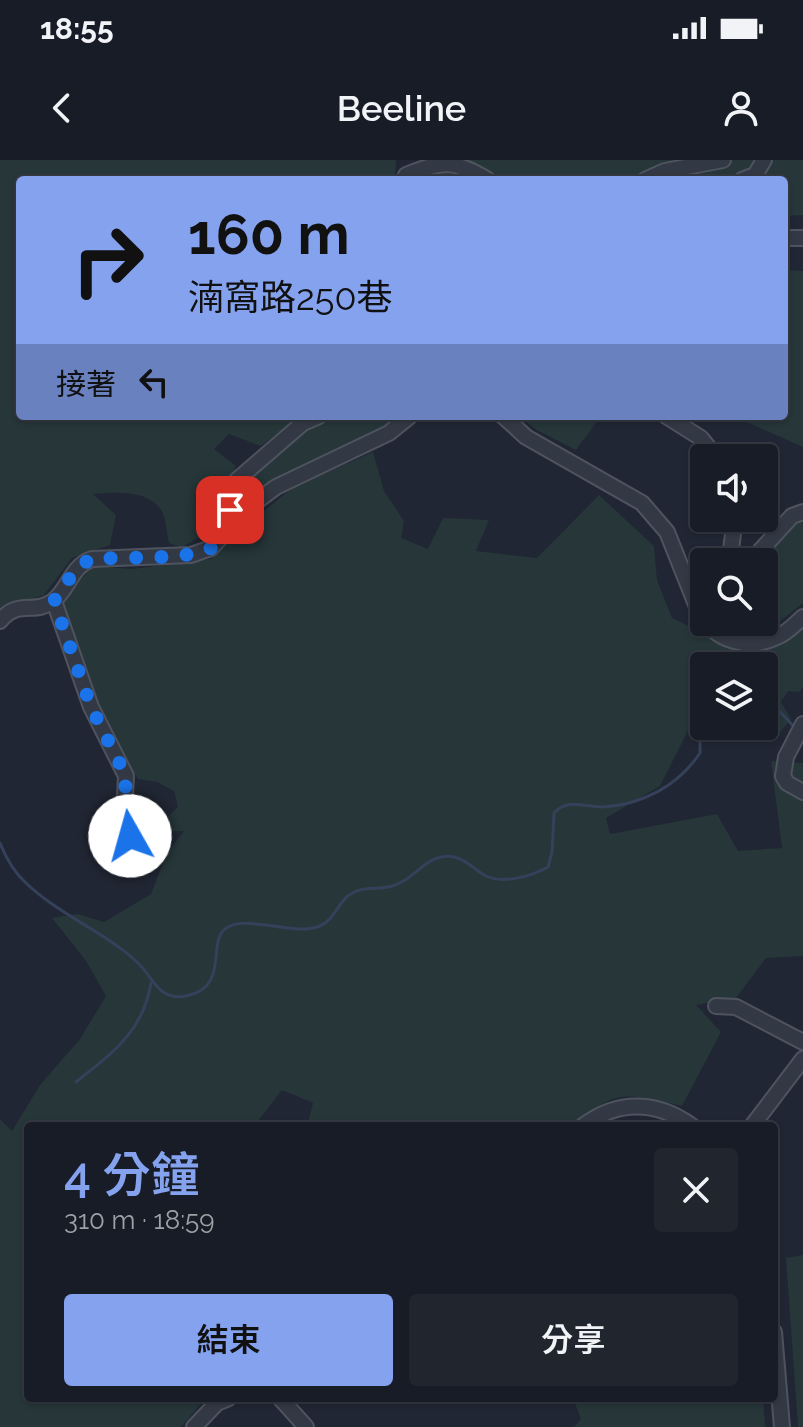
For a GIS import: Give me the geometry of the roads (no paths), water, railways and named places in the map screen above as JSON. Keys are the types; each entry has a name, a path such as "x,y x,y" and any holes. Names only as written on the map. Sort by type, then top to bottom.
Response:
{"lane":[{"path":"654,176 723,160"},
{"path":"752,176 764,160"},
{"path":"408,176 433,163 464,163 482,176"},
{"path":"228,529 232,492 237,480 310,420"},
{"path":"0,621 15,608 42,607 54,601 84,562 104,558 191,555 211,548 249,507 276,487 389,433 405,420"},
{"path":"507,420 526,437 642,503 667,532 704,623 717,635 743,645 775,638 803,617"},
{"path":"672,420 706,444"},
{"path":"763,548 792,516 803,512"},
{"path":"54,601 91,707 126,776 124,816 130,836"},
{"path":"800,730 786,757 783,776 787,783 803,792"},
{"path":"716,1006 736,1007 803,1042"},
{"path":"755,1122 803,1059"},
{"path":"588,1122 598,1114 621,1106 645,1106 684,1122"},
{"path":"778,1380 782,1427"},
{"path":"194,1427 219,1402"},
{"path":"284,1402 306,1427"}],"waterway":[{"path":"778,710 796,729"},
{"path":"0,843 14,869 39,894 127,953 163,992 177,997 186,996 208,984 213,975 220,936 225,929 234,925 244,923 297,929 320,926 354,892 395,885 441,857 459,859 484,875 499,879 525,876 548,867 554,813 559,808 576,804 617,805 658,792 691,765 700,753 700,740"},
{"path":"76,1082 124,1040 141,1015 151,983"}]}
